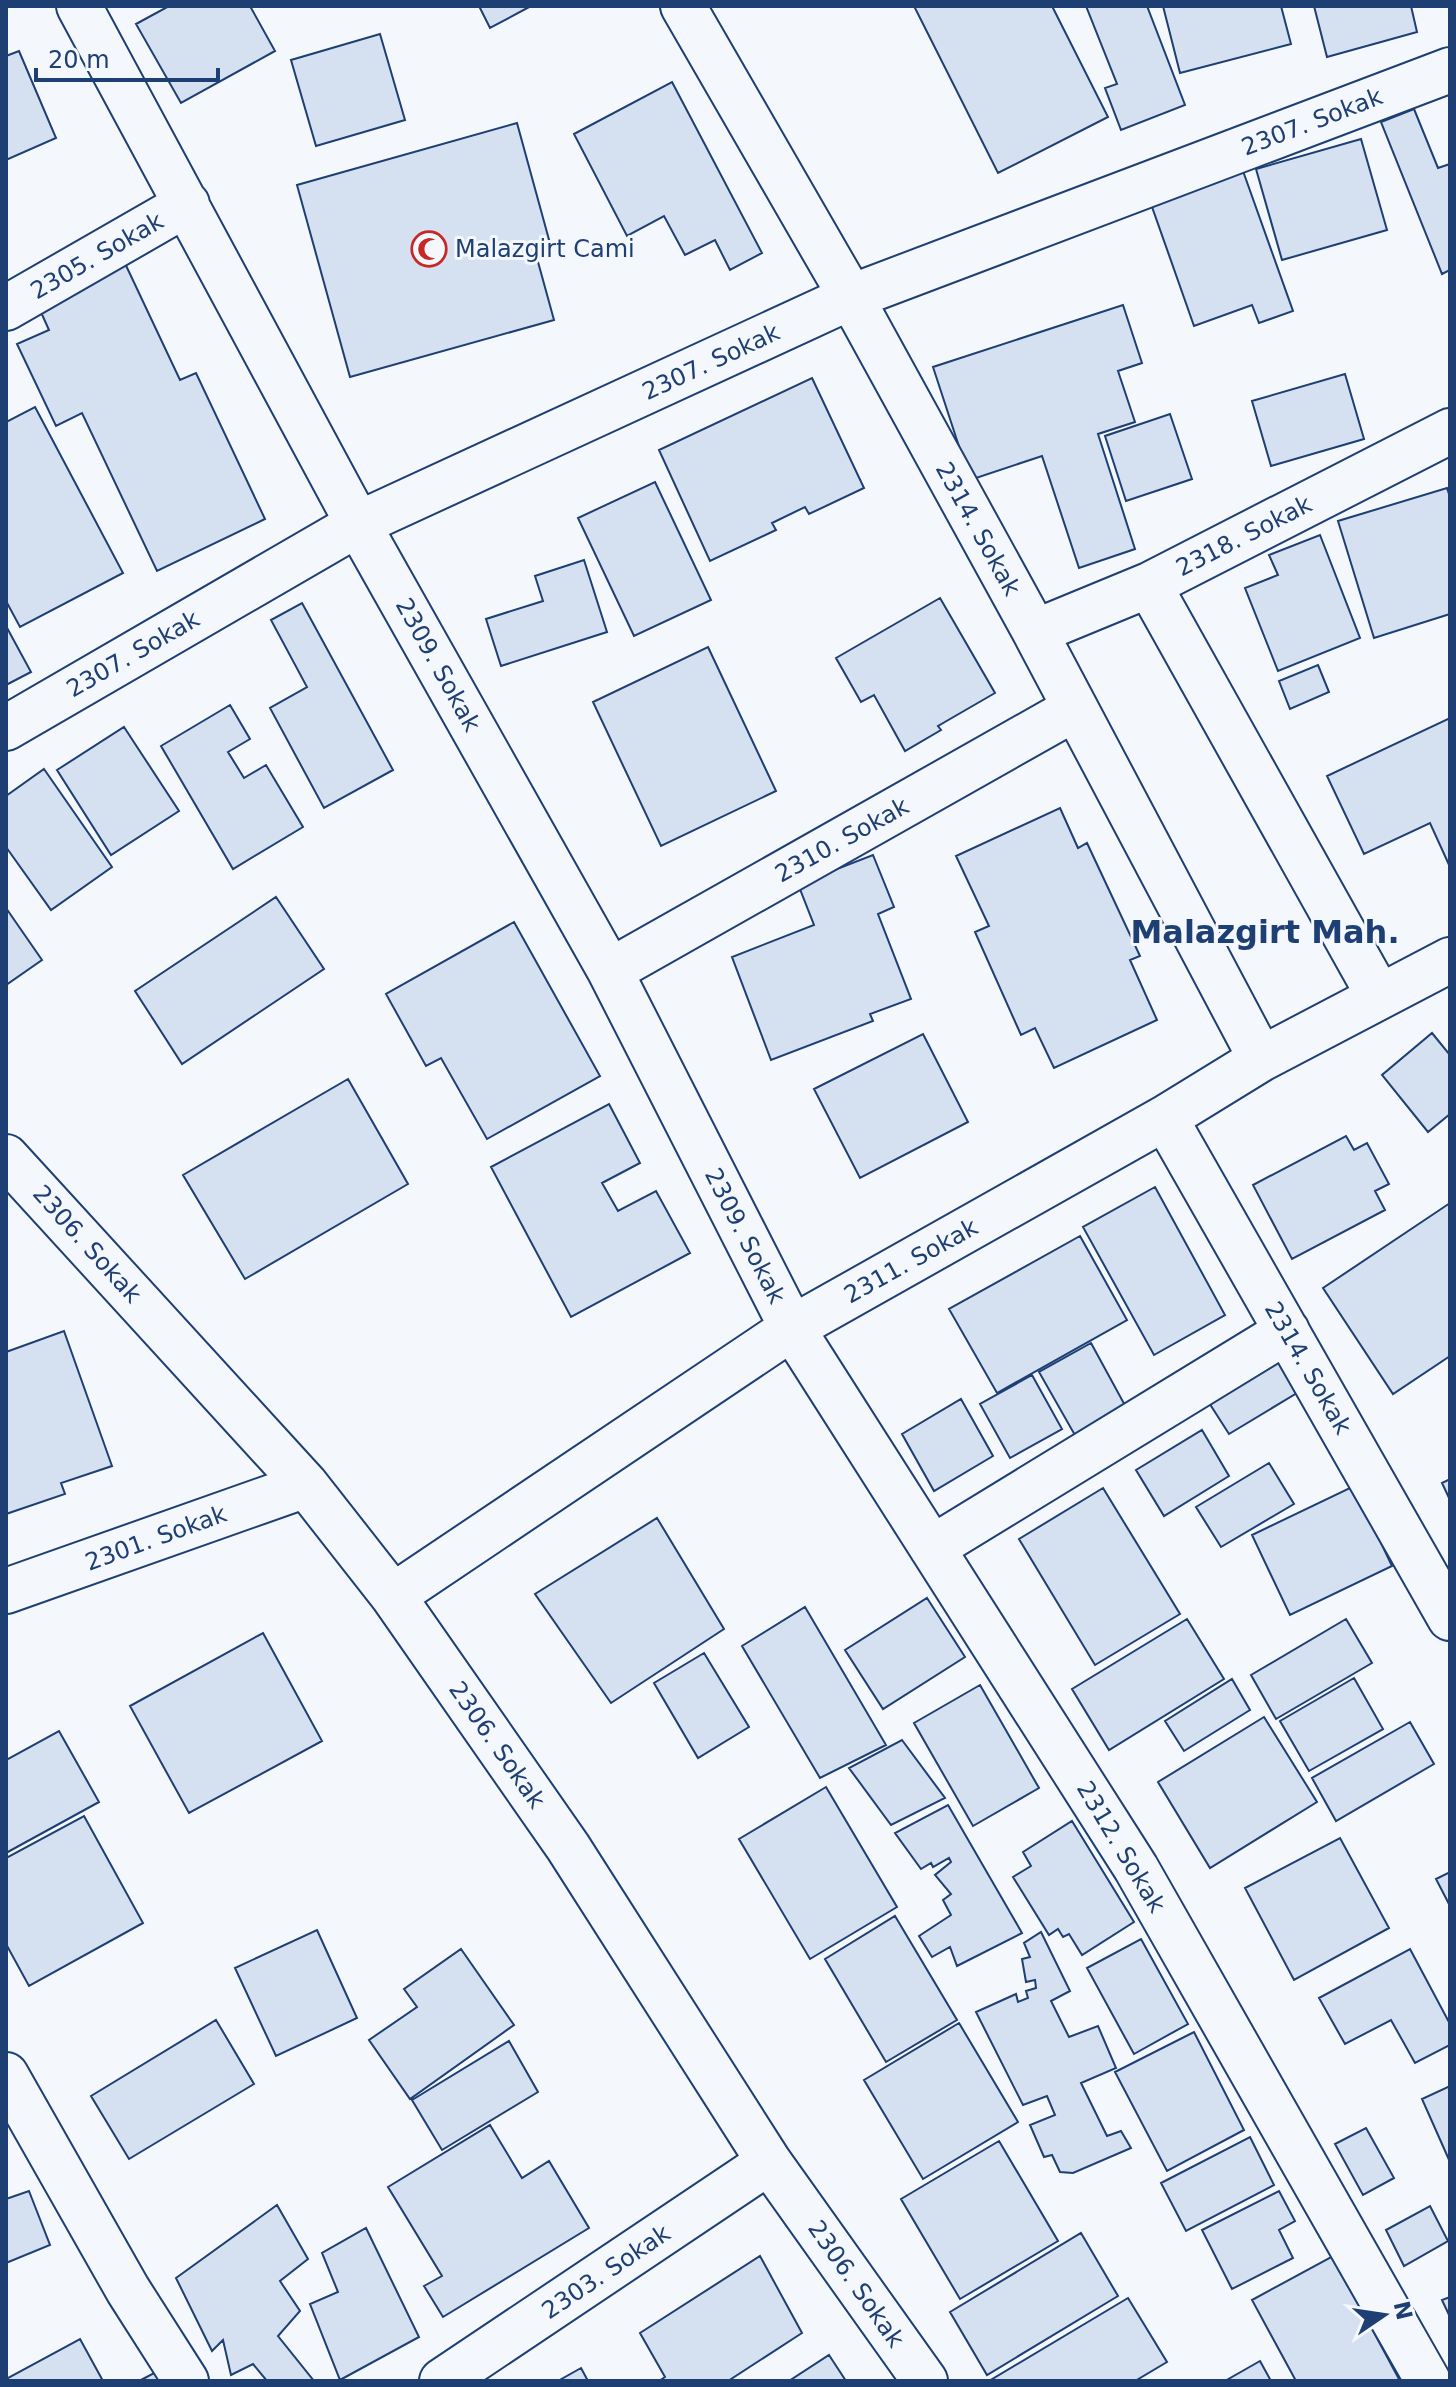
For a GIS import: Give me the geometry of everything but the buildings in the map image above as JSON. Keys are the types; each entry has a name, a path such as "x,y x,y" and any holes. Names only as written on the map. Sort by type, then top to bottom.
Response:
{"street":[{"name":"2309. Sokak","path":"79,6 358,524 610,971 792,1328"},
{"name":"2314. Sokak","path":"683,6 851,297 1035,632 1261,1059"},
{"name":"2307. Sokak","path":"6,728 358,524 851,297 1450,70"},
{"name":"2305. Sokak","path":"6,308 187,204"},
{"name":"2318. Sokak","path":"1035,632 1149,585 1450,431"},
{"path":"1149,585 1379,996"},
{"name":"2310. Sokak","path":"610,971 1074,709"},
{"name":"2311. Sokak","path":"393,1596 792,1328 1165,1118 1261,1059 1379,996 1445,971"},
{"name":"2314. Sokak","path":"1165,1118 1450,1618"},
{"name":"2306. Sokak","path":"6,1157 306,1485 393,1596 568,1847 769,2162 925,2381"},
{"name":"2312. Sokak","path":"792,1328 1136,1868 1428,2381"},
{"path":"932,1548 1287,1331"},
{"name":"2301. Sokak","path":"6,1591 306,1485"},
{"path":"6,2075 128,2290 186,2381"},
{"name":"2303. Sokak","path":"442,2381 769,2162"}],"place":[{"name":"Malazgirt Cami","path":"429,249"}],"district":[{"name":"Malazgirt Mah.","path":"1265,932"}]}
